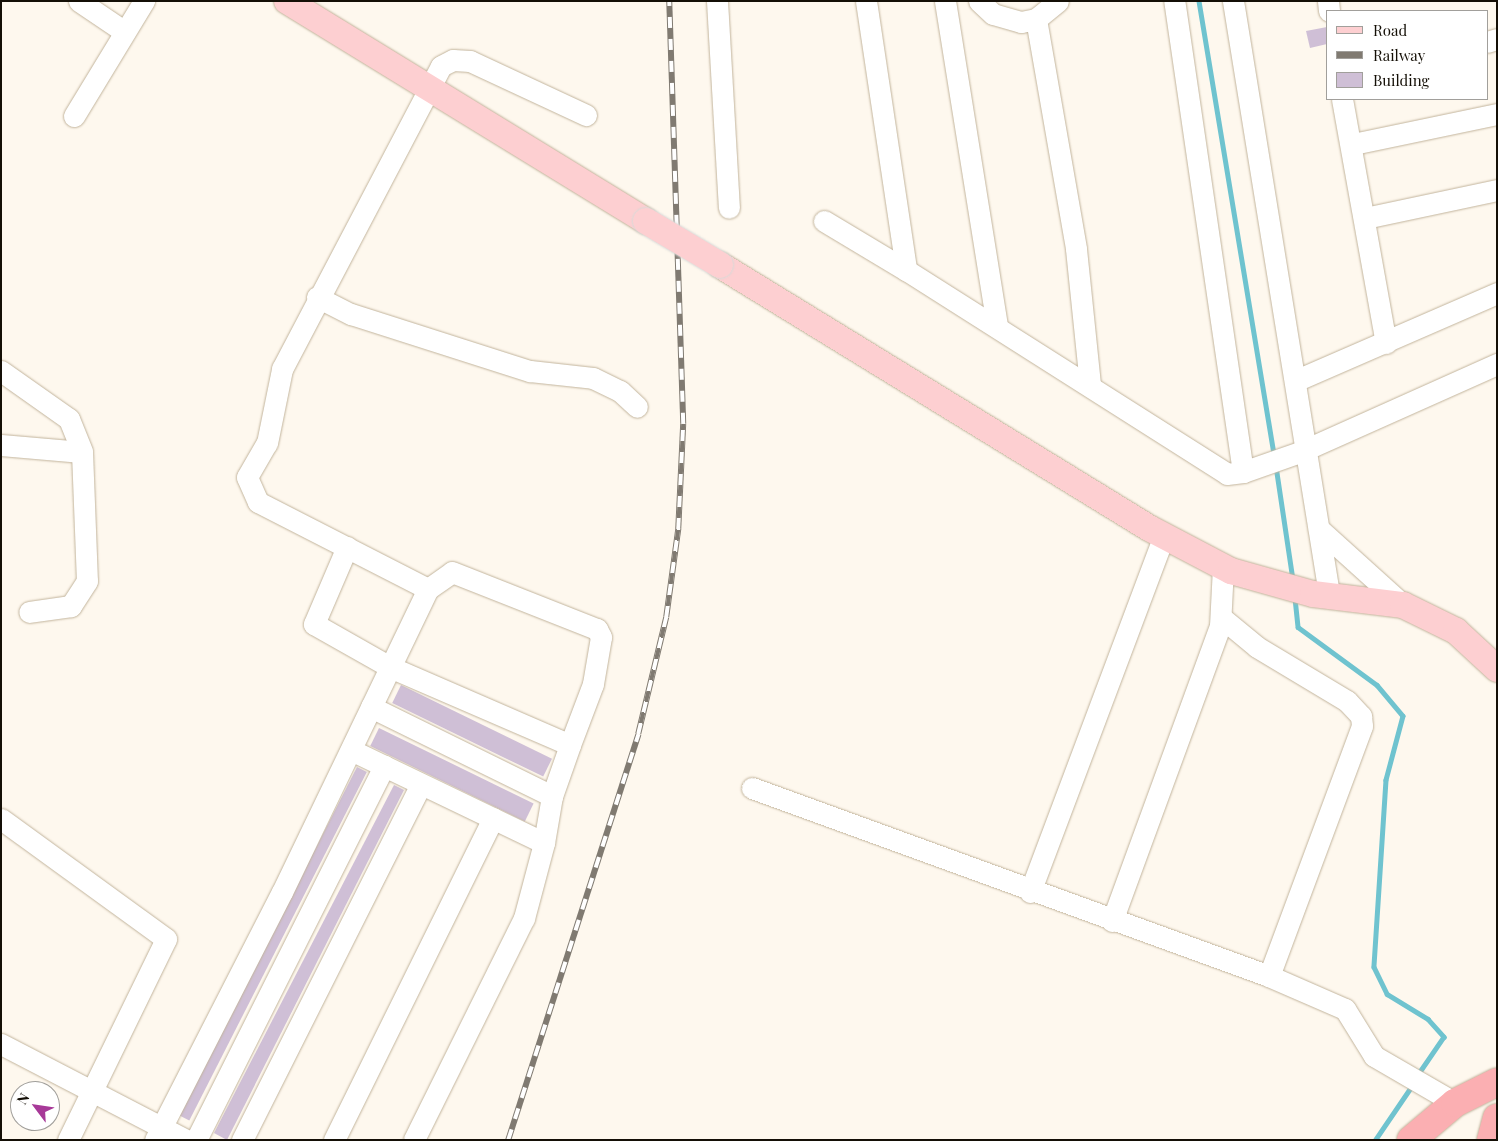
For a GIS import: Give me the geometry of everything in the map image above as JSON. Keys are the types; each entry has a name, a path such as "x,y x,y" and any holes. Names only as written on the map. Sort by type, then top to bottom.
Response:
{"highway":[{"path":"1411,1140 1455,1103 1496,1083"},
{"path":"1491,1140 1497,1118"}],"main road":[{"path":"287,1 1164,536 1227,569 1321,594 1403,604 1456,631 1497,669"}],"street":[{"path":"79,1 125,32"},
{"path":"74,116 144,1"},
{"path":"717,1 729,208"},
{"path":"866,1 906,270"},
{"path":"945,1 998,327"},
{"path":"979,1 1006,20 1036,19 1058,1"},
{"path":"1174,1 1235,472"},
{"path":"1233,1 1280,303 1297,380 1303,450 1319,529 1321,594"},
{"path":"1036,19 1076,249 1090,385"},
{"path":"428,588 258,502 247,477 267,443 282,369 317,296 428,86 447,62 470,61 586,115"},
{"path":"1342,100 1353,144 1386,343"},
{"path":"1353,144 1497,114"},
{"path":"1365,218 1497,190"},
{"path":"824,221 1235,472 1303,450 1497,364"},
{"path":"1297,380 1497,294"},
{"path":"317,296 352,314 530,371 592,378 620,391 637,407"},
{"path":"1,371 69,419 82,452 87,581 71,606 29,612"},
{"path":"1,446 82,452"},
{"path":"1319,529 1403,604"},
{"path":"1030,892 1164,536"},
{"path":"347,548 314,623 390,667 570,745"},
{"path":"1112,921 1222,618 1227,569"},
{"path":"158,1134 351,750 428,588 452,572 597,629 601,637 594,684 552,796 544,842 524,918 414,1140"},
{"path":"1222,618 1258,647 1347,701 1361,716 1362,726 1270,976"},
{"path":"372,707 552,796"},
{"path":"351,750 544,842"},
{"path":"196,1140 384,766"},
{"path":"242,1140 420,784"},
{"path":"752,788 872,829 1030,892 1270,976 1350,1012 1374,1056 1455,1103"},
{"path":"334,1140 493,818"},
{"path":"1,819 166,939 68,1140"},
{"path":"1,1044 92,1092 158,1134 186,1140"}],"building":[{"path":"1326,27 1326,44 1310,48 1306,31"},
{"path":"401,685 552,759 543,777 392,703"},
{"path":"379,728 534,803 525,821 370,746"},
{"path":"357,767 367,772 189,1120 179,1115"},
{"path":"394,785 404,790 227,1140 214,1133"}],"waterway":[{"path":"1199,1 1274,454"},
{"path":"1276,466 1293,580"},
{"path":"1295,598 1298,627 1377,685 1403,716 1386,780 1374,967 1387,994 1428,1019 1444,1037 1418,1075"},
{"path":"1375,1140 1413,1084"}],"railway":[{"path":"508,1140 638,734 666,617 678,529 683,424 669,1"}]}
